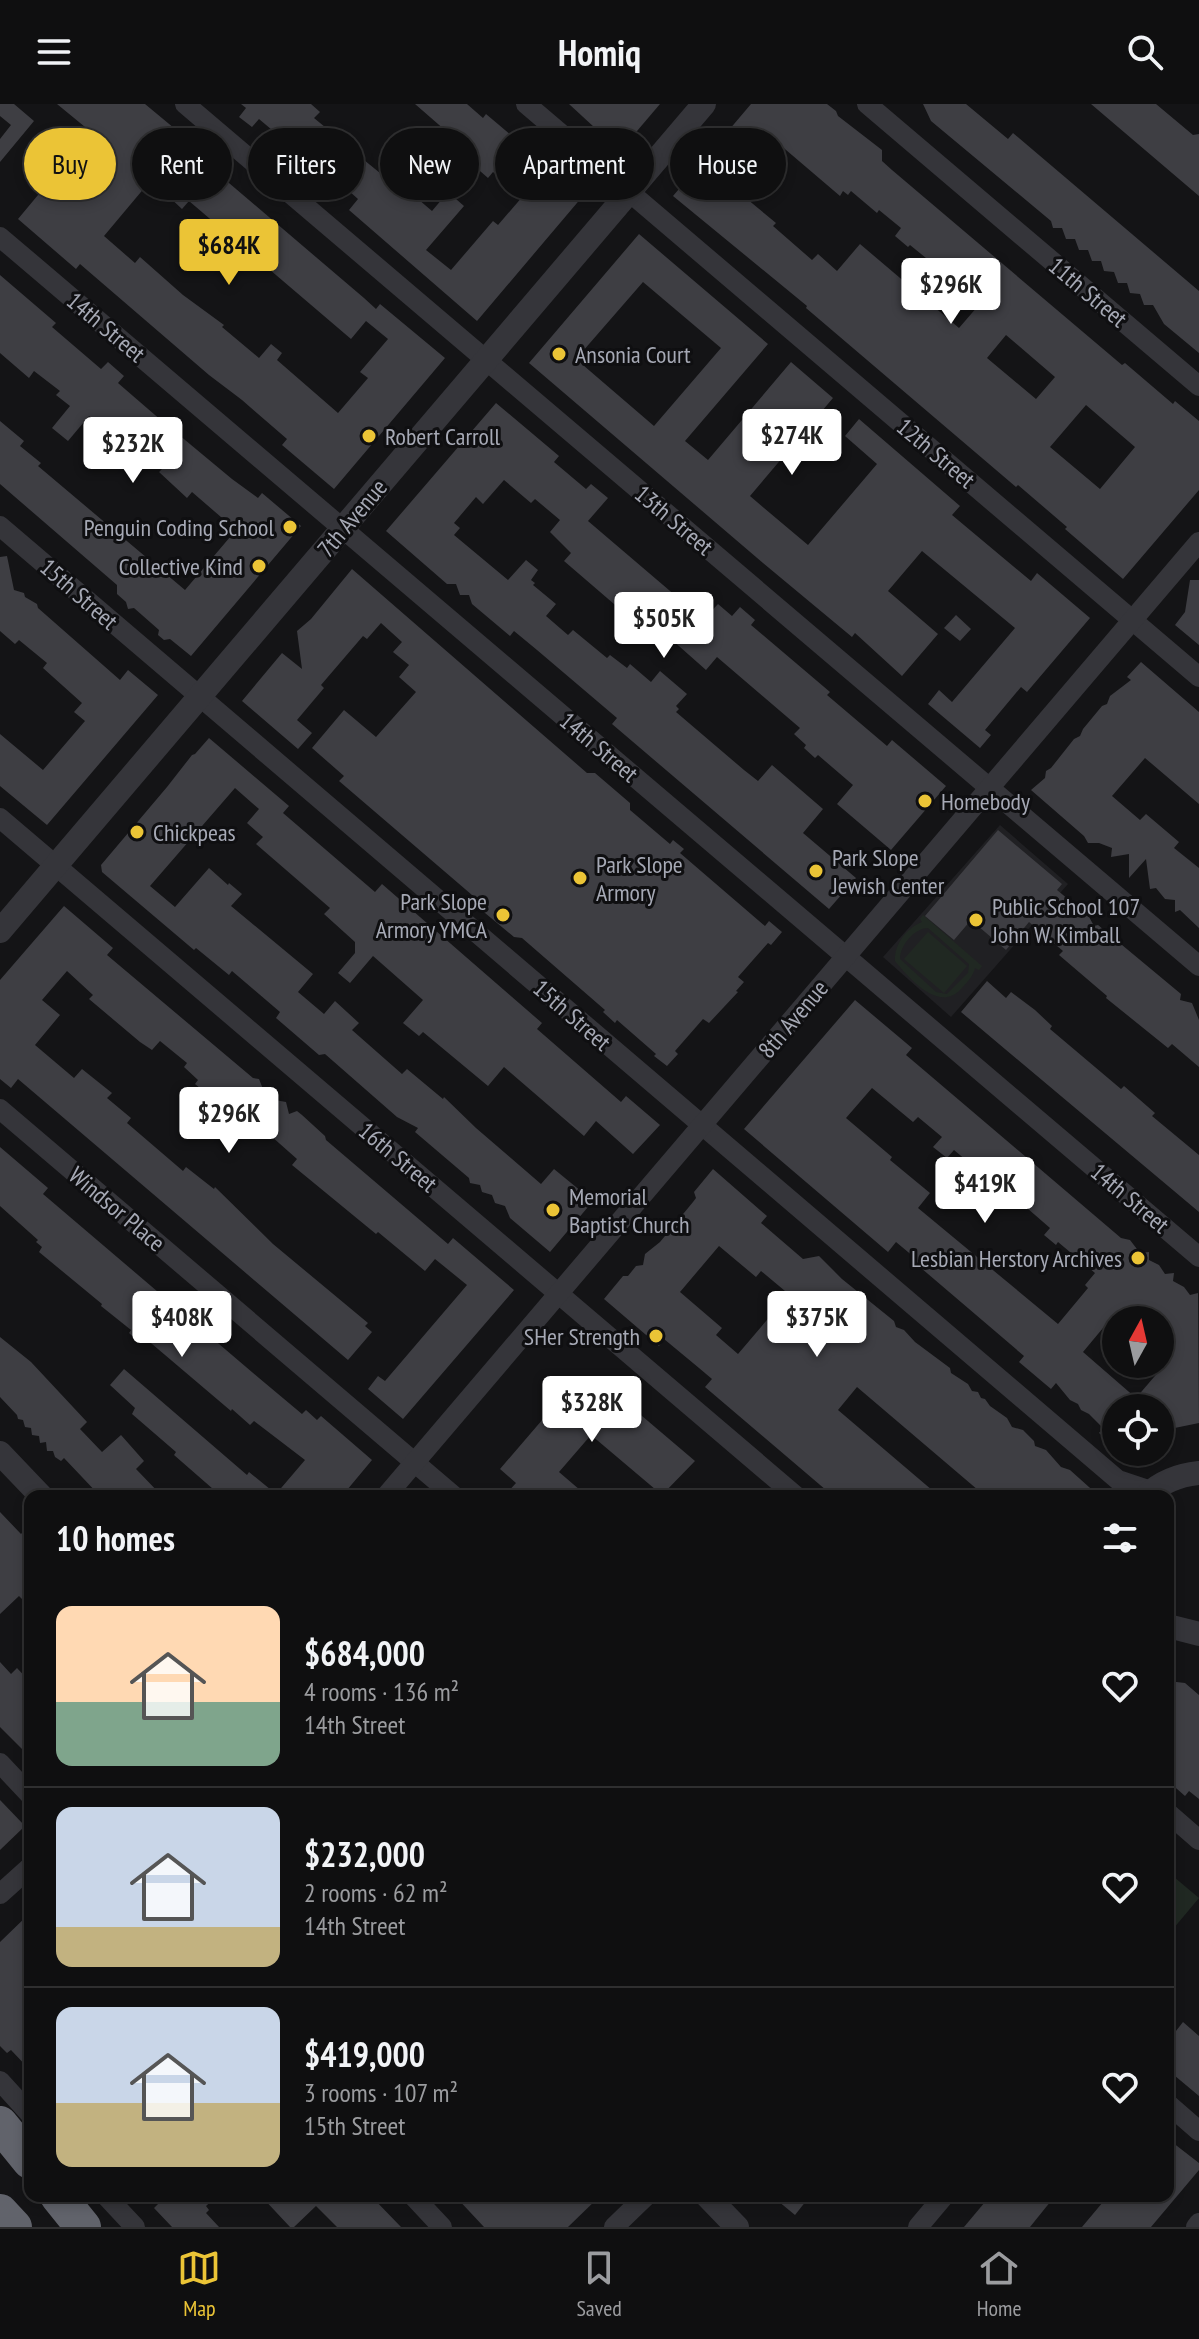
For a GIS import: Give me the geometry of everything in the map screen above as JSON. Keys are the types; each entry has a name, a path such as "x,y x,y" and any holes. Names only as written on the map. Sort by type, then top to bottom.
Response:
{"highway":[{"path":"0,2124 24,2154"},
{"path":"63,2202 83,2227"},
{"path":"0,2212 14,2227"}],"street":[{"name":"13th Street","path":"185,104 1199,966"},
{"name":"12th Street","path":"526,104 554,128"},
{"name":"7th Avenue","path":"654,163 704,104"},
{"name":"11th Street","path":"867,104 1199,386"},
{"name":"7th Avenue","path":"0,931 623,200"},
{"name":"12th Street","path":"639,200 1199,677"},
{"name":"14th Street","path":"0,237 1199,1257"},
{"name":"15th Street","path":"0,526 1118,1480 1140,1490"},
{"name":"8th Avenue","path":"391,1490 1199,542"},
{"name":"16th Street","path":"0,818 789,1490"},
{"name":"Windsor Place","path":"0,1109 447,1490"},
{"path":"0,1453 35,1490"},
{"path":"1156,1490 1179,1476 1199,1473"},
{"path":"1174,1628 1199,1634"},
{"path":"0,1763 24,1789"},
{"path":"1174,1818 1199,1840"},
{"path":"0,1894 24,1872"},
{"path":"0,2081 24,2107"},
{"path":"1174,2109 1199,2131"},
{"path":"112,2202 135,2227"},
{"path":"419,2202 442,2227"},
{"path":"614,2227 640,2202"},
{"path":"713,2202 737,2227"},
{"path":"918,2227 939,2202"}],"shaded area":[{"name":"Public School 107 John W. Kimball","path":"1000,825 1068,884 951,1017 883,957"},
{"path":"923,915 982,966 979,970 975,968 968,982 952,995 944,997 925,991 895,961 899,943 907,932 922,922 920,919","holes":["928,928 969,964 968,973 947,994 936,992 900,959 909,938"]},
{"path":"928,932 967,966 944,993 904,959"},
{"path":"1174,1877 1199,1898 1174,1928"}],"building":[{"path":"0,104 14,104 34,121 28,128 24,128 24,133 0,162 0,139 11,125 0,116"},
{"path":"57,104 145,104 174,128 132,128 134,200 104,236 135,263 140,257 183,295 224,325 222,327 259,358 271,344 282,353 277,360 338,413 368,378 360,372 388,339 366,321 351,339 189,201 182,209 172,200 232,200 232,186 376,309 380,304 445,358 334,489 282,445 287,439 242,400 80,264 76,269 18,219 34,200 116,200 116,128 84,128"},
{"path":"241,104 311,104 320,112 314,118 326,128 270,128 259,119 252,127 239,117 246,108"},
{"path":"415,104 467,104 483,118 486,114 502,128 495,128 495,174 493,172 488,178 479,170 479,128 443,128"},
{"path":"569,104 660,104 640,128 595,128"},
{"path":"751,104 827,104 882,150 882,161 892,170 1122,365 1125,363 1173,404 1175,401 1199,421 1199,490 1123,579 1065,529 1067,527 1018,485 1016,487 807,306 678,200 748,200 812,260 818,254 837,271 860,244 959,328 984,299 957,276 953,280 895,236 901,228 879,210 877,213 851,191 848,195 843,191 840,196 786,150 786,128 731,128","holes":["1006,335 1055,377 1036,399 987,358","1086,405 1135,447 1100,489 1050,447"]},
{"path":"923,104 966,104 1008,139 1013,133 1199,291 1199,353 1164,324 1153,305 1144,305 1140,294 1130,293 1127,283 1118,283 1114,272 1104,271 1101,261 1092,261 1088,250 1079,250 1075,239 1066,239 1062,228 1053,228 1051,221 931,121"},
{"path":"1091,104 1156,104 1193,135 1199,134 1199,196"},
{"path":"364,160 380,173 380,200 419,200 432,211 441,200 457,200 464,206 426,250 451,270 493,221 498,225 520,200 580,200 477,321 349,210 357,200 364,200"},
{"path":"639,234 768,344 685,441 708,460 791,362 833,398 750,496 764,508 808,545 877,464 845,436 859,419 960,506 952,515 1031,581 1037,573 1090,618 1027,692 1021,687 985,730 991,735 980,748 928,704 939,690 952,702 1015,628 922,551 888,591 938,634 902,676 855,633 852,637 763,563 529,363","holes":["643,282 721,348 654,426 576,359"]},
{"path":"0,275 56,323 52,327 101,369 108,362 124,376 118,383 155,415 232,479 258,498 262,493 301,526 191,656 170,639 164,640 158,635 159,630 134,608 128,609 126,602 117,594 117,585 0,484 0,421 24,441 20,446 41,463 38,466 185,590 236,530 192,492 187,498 159,472 162,469 110,425 106,430 89,416 68,441 52,428 70,406 56,395 60,391 34,371 29,378 0,353"},
{"path":"496,403 559,456 554,462 586,489 591,484 608,498 588,521 701,618 706,617 718,604 732,616 740,607 755,620 751,625 830,692 827,695 887,746 892,740 946,786 891,850 837,804 853,785 818,755 815,758 804,748 806,745 794,734 800,728 717,657 706,670 671,639 664,647 564,561 571,553 550,532 560,520 535,499 531,503 504,480 483,504 476,497 454,523 460,528 454,535 508,580 526,560 538,570 531,580 535,583 533,585 556,604 546,616 568,635 573,630 607,658 610,655 627,668 630,664 651,682 660,671 687,694 676,706 679,709 676,712 744,770 758,781 772,765 823,809 803,833 856,878 829,909 612,724 617,718 514,631 510,636 472,604 469,595 460,595 456,584 447,584 386,531"},
{"path":"7,556 14,590 24,593 25,597 37,604 120,680 128,670 158,695 47,825 0,786 0,734 43,770 85,721 74,712 82,703 43,668 47,663 19,640 15,644 0,631 0,557"},
{"name":"Park Slope Armory","path":"352,569 587,773 595,773 630,803 630,810 670,844 673,840 684,849 680,853 765,926 769,921 782,932 738,977 744,982 738,992 709,1023 703,1019 675,1051 678,1054 667,1066 522,938 514,937 479,908 479,901 339,781 344,776 312,748 344,710 376,737 416,692 399,677 409,665 393,652 402,642 381,623 367,639 363,636 321,685 324,688 297,720 312,733 298,749 242,701 282,653 302,669 297,631 311,619"},
{"path":"1190,580 1199,580 1199,645 1175,625 1185,612"},
{"path":"956,615 971,629 960,641 944,628"},
{"path":"1141,662 1199,712 1199,804 1145,758 1112,796 1140,820 1146,814 1179,842 1174,848 1199,868 1199,928 1180,910 1175,912 1175,900 1165,899 1156,888 1150,889 1146,859 1129,878 1129,854 1111,857 1112,848 1088,843 1084,836 1031,790 1045,778 1046,771 1080,736 1110,696 1131,680 1127,677"},
{"path":"209,738 289,806 283,813 375,892 382,884 542,1023 537,1029 621,1102 626,1096 660,1125 633,1154 596,1121 584,1136 504,1067 488,1086 423,1032 419,1036 403,1023 423,1000 373,956 350,983 338,973 355,953 355,942 324,914 330,908 256,844 263,837 247,823 259,809 235,788 150,886 175,907 209,868 242,894 231,906 313,974 298,992 324,1014 335,1001 359,1023 352,1030 402,1074 407,1069 444,1097 541,1184 554,1169 593,1201 550,1252 510,1218 505,1206 495,1203 492,1195 482,1192 480,1185 470,1183 469,1178 415,1132 418,1128 397,1117 325,1054 319,1055 276,1018 280,1012 232,971 229,975 196,948 194,950 102,872 101,865"},
{"path":"998,830 1062,884 1057,890 1074,904 1076,911 1088,915 1094,926 1098,925 1181,994 1180,1000 1192,1003 1199,1020 1199,1067 1172,1044 1168,1048 1106,998 1059,955 1063,951 1029,922 1006,950 971,920 954,940 925,916"},
{"path":"64,906 113,948 107,955 253,1078 259,1079 263,1089 273,1091 275,1100 286,1102 289,1114 297,1111 326,1140 448,1244 453,1238 514,1290 403,1419 368,1389 378,1376 385,1381 467,1285 435,1259 425,1271 378,1232 376,1234 292,1165 297,1159 271,1136 258,1126 253,1132 195,1084 198,1080 184,1067 187,1063 160,1041 152,1050 140,1042 89,999 93,995 67,971 42,1000 60,1015 35,1045 74,1078 82,1069 112,1093 107,1098 131,1118 127,1123 183,1171 186,1167 215,1187 273,1244 368,1323 365,1326 372,1332 348,1360 18,1079 11,1088 0,1079 0,980"},
{"path":"987,981 1006,998 1011,992 1035,1010 1052,1026 1050,1029 1121,1089 1124,1086 1155,1113 1152,1116 1199,1155 1199,1212 961,1012"},
{"path":"855,1000 912,1048 906,1055 1121,1238 1130,1240 1140,1253 1149,1252 1149,1260 1159,1265 1165,1274 1174,1273 1173,1281 1190,1295 1198,1293 1199,1423 1174,1428 1174,1394 1139,1394 1153,1378 1174,1378 1174,1306 1102,1306 1102,1329 1083,1352 1102,1368 1102,1378 1113,1378 1131,1394 1102,1394 1102,1427 1070,1400 1056,1383 1051,1389 1019,1362 1024,1356 914,1262 914,1257 896,1242 888,1252 744,1129","holes":["872,1088 913,1122 918,1117 942,1137 933,1147 947,1158 954,1150 967,1161 969,1158 1050,1228 1044,1235 1056,1245 1058,1242 1095,1273 1085,1285 1088,1288 1058,1324 918,1208 930,1193 846,1118"]},
{"path":"0,1147 48,1188 43,1194 259,1378 302,1414 306,1410 317,1420 321,1416 372,1460 347,1490 279,1490 305,1460 254,1421 250,1425 231,1411 145,1338 140,1343 129,1333 131,1330 39,1252 42,1247 36,1242 38,1240 0,1206"},
{"path":"713,1169 767,1216 761,1223 803,1259 819,1256 894,1321 896,1327 904,1330 950,1368 951,1373 968,1384 972,1391 978,1392 981,1398 1007,1418 1012,1427 1023,1430 1035,1446 1046,1450 1061,1467 1070,1470 1092,1490 978,1490 857,1387 838,1410 932,1490 826,1490 705,1387 712,1379 664,1339 659,1346 604,1299 623,1276 628,1276 636,1266 643,1265 645,1254 660,1242 696,1198 694,1192","holes":["719,1246 756,1277 761,1271 785,1291 774,1304 777,1307 772,1314 738,1354 716,1335 722,1328 680,1292"]},
{"path":"0,1337 31,1362 87,1422 80,1429 102,1452 121,1435 144,1461 136,1469 156,1490 94,1490 64,1458 61,1461 53,1451 47,1451 46,1442 40,1443 39,1436 32,1435 31,1428 25,1427 23,1420 18,1419 0,1397"},
{"path":"124,1369 247,1475 249,1472 271,1490 214,1490 132,1414 135,1408 110,1385"},
{"path":"579,1377 595,1390 602,1382 695,1461 667,1490 656,1490 591,1435 559,1472 580,1490 510,1490 516,1483 500,1469"},
{"path":"0,1512 21,1534 24,1533 24,1601 19,1596 0,1614"},
{"path":"0,1662 11,1674 17,1668 24,1676 24,1751 0,1727"},
{"path":"1174,1682 1185,1683 1199,1695 1199,1799 1189,1791 1185,1796 1174,1786"},
{"path":"0,1800 24,1827 0,1850"},
{"path":"24,1919 24,2064 11,2050 7,2053 0,2046 0,1942"},
{"path":"1183,2022 1199,2036 1199,2096 1174,2075 1174,2030 1176,2031"},
{"path":"1174,2144 1199,2163 1199,2170 1174,2200"},
{"path":"160,2202 210,2202 206,2206 209,2210 206,2213 219,2227 172,2227 154,2208"},
{"path":"267,2202 377,2202 401,2227 337,2227 316,2206 294,2227 290,2227"},
{"path":"461,2202 594,2202 568,2227 484,2227"},
{"path":"779,2202 805,2202 795,2215"},
{"path":"985,2202 1050,2202 1030,2227 964,2227"},
{"path":"1103,2202 1172,2202 1151,2227 1082,2227"}],"place":[{"name":"Ansonia Court","path":"559,354"},
{"name":"Robert Carroll","path":"369,436"},
{"name":"Penguin Coding School","path":"290,527"},
{"name":"Collective Kind","path":"259,566"},
{"name":"Homebody","path":"925,801"},
{"name":"Chickpeas","path":"137,832"},
{"name":"Park Slope Jewish Center","path":"816,871"},
{"name":"Park Slope Armory","path":"580,878"},
{"name":"Park Slope Armory YMCA","path":"503,915"},
{"name":"Public School 107 John W. Kimball","path":"976,920"},
{"name":"Memorial Baptist Church","path":"553,1210"},
{"name":"Lesbian Herstory Archives","path":"1138,1258"},
{"name":"SHer Strength","path":"656,1336"}]}
